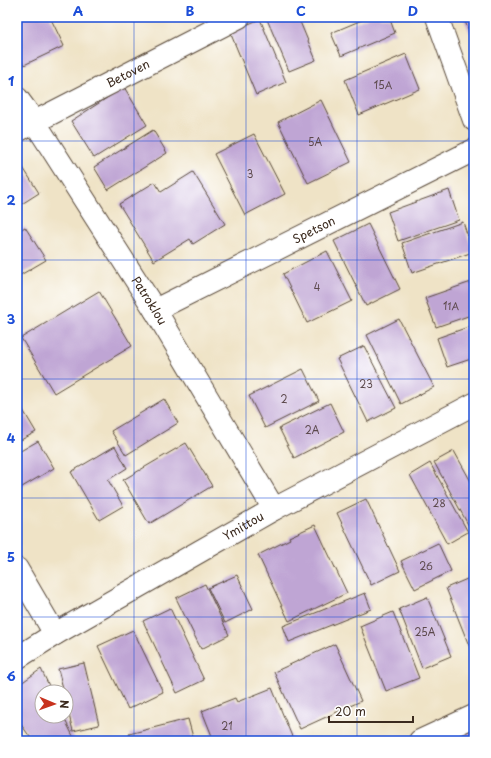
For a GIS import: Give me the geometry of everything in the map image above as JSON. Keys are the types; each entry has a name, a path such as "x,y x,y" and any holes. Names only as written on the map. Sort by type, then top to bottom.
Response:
{"street":[{"name":"Betoven","path":"26,126 239,17"},
{"path":"437,17 474,120"},
{"name":"Patroklou","path":"17,98 26,126 155,310 274,509"},
{"name":"Spetson","path":"155,310 474,150"},
{"name":"Ymittou","path":"17,658 55,634 274,509 474,404"},
{"path":"17,569 55,634"},
{"path":"420,741 474,716"}],"building":[{"path":"17,17 50,17 64,46 24,65 17,52"},
{"path":"266,17 298,17 316,60 289,71"},
{"path":"369,17 389,17 395,33 341,56 331,33"},
{"path":"463,17 474,17 474,31 470,33"},
{"path":"260,19 286,82 256,95 230,32"},
{"path":"406,54 420,89 359,115 345,80"},
{"path":"124,87 147,125 94,158 71,121"},
{"path":"321,100 351,162 308,183 278,122"},
{"path":"153,130 167,153 108,190 94,167"},
{"path":"254,134 285,194 245,215 214,154"},
{"path":"17,158 39,193 17,207"},
{"path":"193,172 225,224 193,244 190,239 154,261 119,204 155,182 161,192"},
{"path":"449,190 459,220 398,241 388,212"},
{"path":"463,222 473,252 412,273 402,243"},
{"path":"368,224 400,289 366,306 334,241"},
{"path":"25,227 46,260 17,277 17,232"},
{"path":"327,251 352,301 307,323 283,274"},
{"path":"474,281 474,314 436,327 425,298"},
{"path":"99,291 132,346 54,393 21,338"},
{"path":"399,319 434,387 401,404 367,335"},
{"path":"474,325 474,358 447,367 437,338"},
{"path":"364,346 396,408 368,422 337,359"},
{"path":"303,369 319,401 265,428 249,396"},
{"path":"164,399 178,423 126,455 111,431"},
{"path":"17,400 36,432 17,442"},
{"path":"330,403 344,432 294,458 279,428"},
{"path":"38,441 54,468 17,490 17,453"},
{"path":"186,443 212,486 149,524 123,480"},
{"path":"115,446 127,468 108,480 123,506 99,520 71,472"},
{"path":"454,451 474,487 474,528 471,530 434,462"},
{"path":"430,463 468,532 447,544 410,475"},
{"path":"366,499 400,571 371,585 337,513"},
{"path":"315,525 347,593 289,621 258,555 290,539 289,537"},
{"path":"438,543 451,571 415,589 401,561"},
{"path":"237,575 253,609 225,623 208,588"},
{"path":"474,576 474,646 470,648 446,588"},
{"path":"205,584 229,635 201,649 176,598"},
{"path":"365,593 371,609 289,642 283,626"},
{"path":"427,597 451,656 422,668 399,609"},
{"path":"170,608 204,680 177,693 143,621"},
{"path":"393,612 419,678 386,691 360,626"},
{"path":"133,630 163,692 128,709 98,646"},
{"path":"335,644 361,701 300,729 274,672"},
{"path":"84,663 99,725 73,731 71,724 74,724 74,684 62,684 58,669"},
{"path":"41,669 48,684 34,684 34,724 67,724 75,740 33,741 17,719 17,686"},
{"path":"272,688 293,739 288,741 214,741 202,711 235,698 237,702"},
{"path":"188,719 194,741 131,741 129,734"},
{"path":"474,724 474,741 451,741 449,737"}]}
